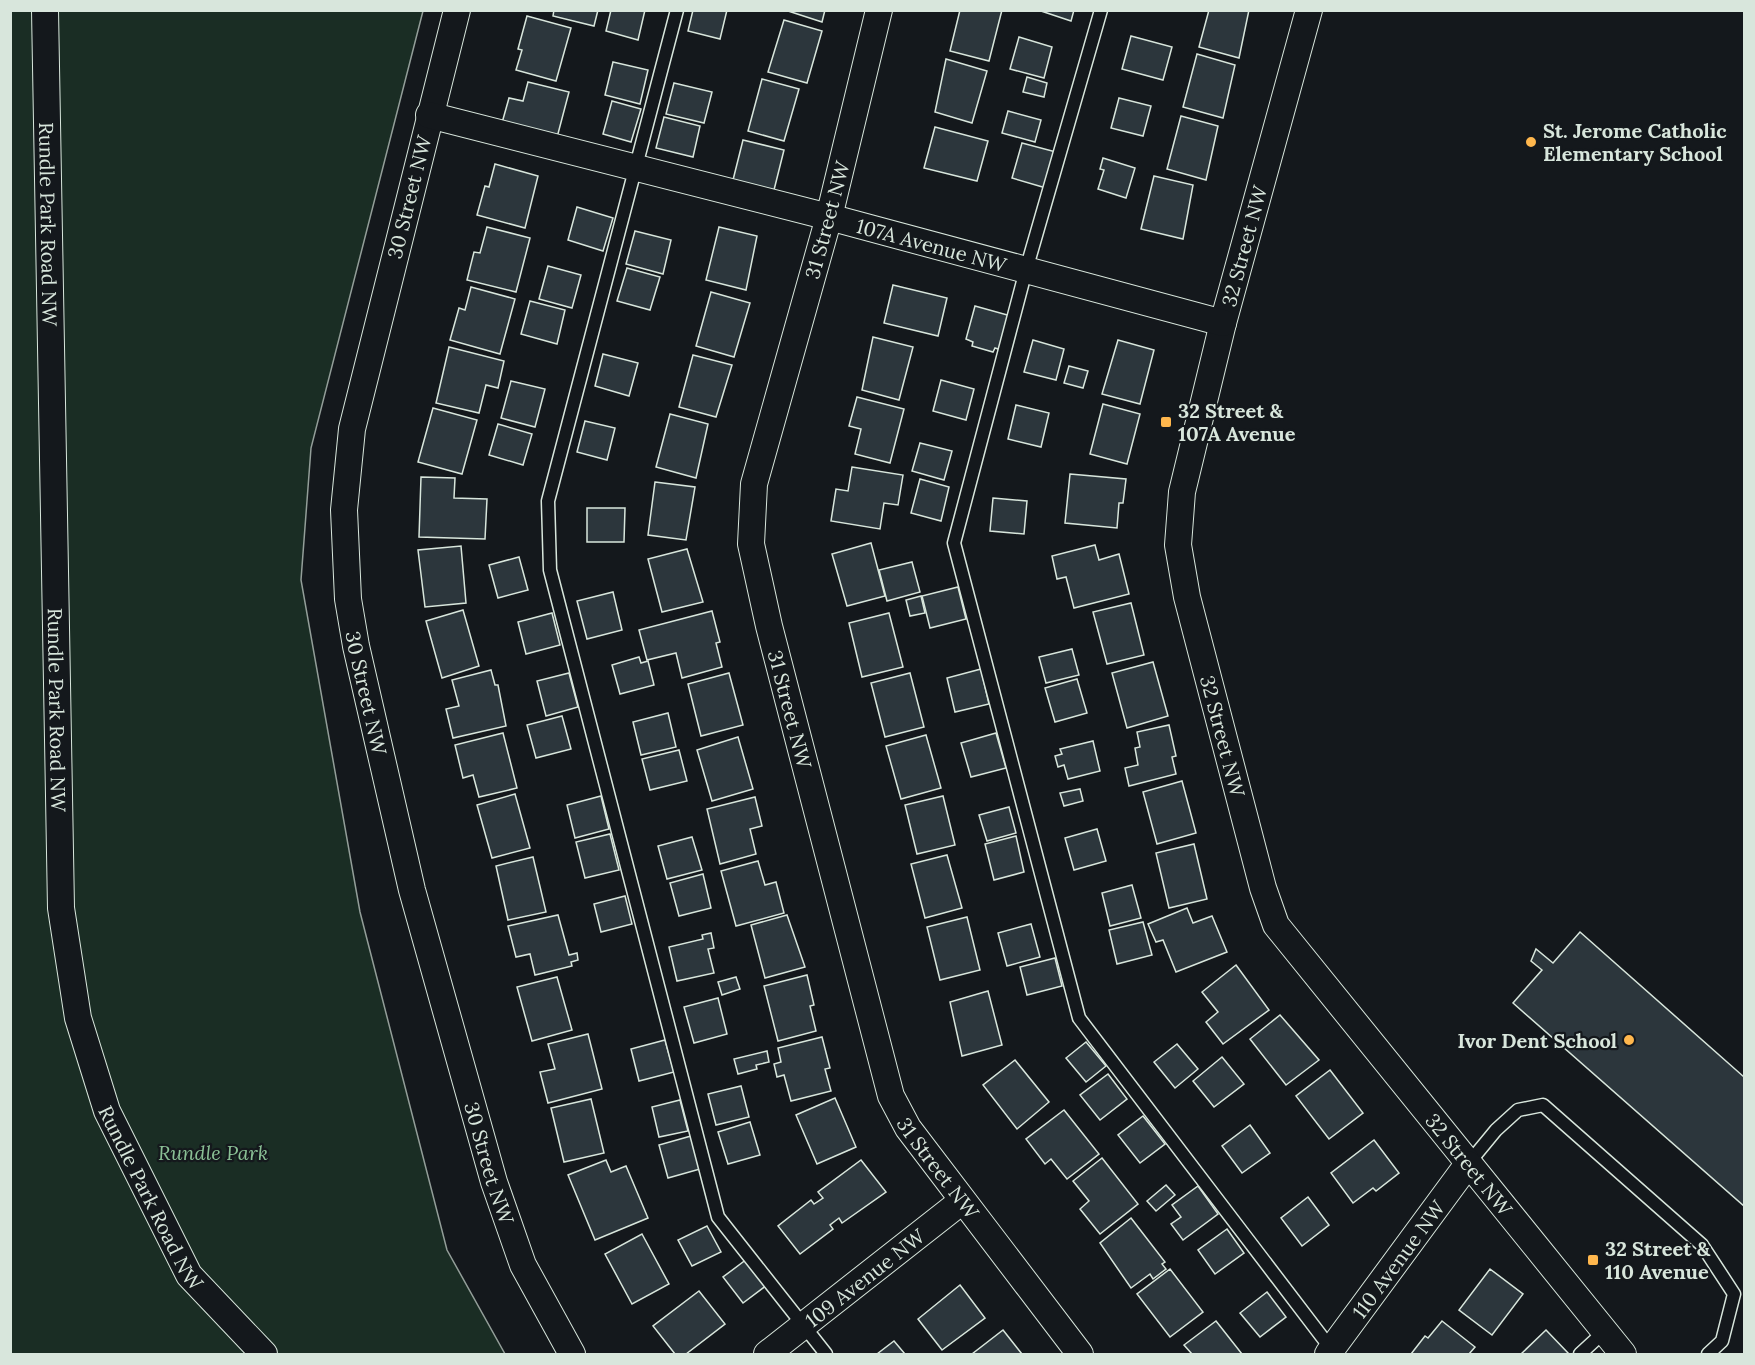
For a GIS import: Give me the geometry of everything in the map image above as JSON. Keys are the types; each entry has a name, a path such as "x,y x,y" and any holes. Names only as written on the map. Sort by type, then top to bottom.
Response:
{"street":[{"name":"Rundle Park Road NW","path":"45,10 61,908 78,1018 107,1111 189,1275 264,1354"},
{"name":"30 Street NW","path":"457,10 352,429 344,510 348,599 356,646 412,890 494,1182 523,1265 572,1354"},
{"name":"31 Street NW","path":"879,10 829,217 754,484 751,544 769,626 891,1096 908,1128 1080,1354"},
{"name":"32 Street NW","path":"1309,10 1223,323 1182,492 1178,545 1187,597 1263,888 1276,925 1623,1354"},
{"name":"107A Avenue NW","path":"429,115 634,170 829,217 1223,323"},
{"name":"110 Avenue NW","path":"1330,1352 1468,1164"},
{"name":"109 Avenue NW","path":"767,1354 802,1324 962,1201"}],"lane":[{"path":"677,10 548,501 550,570 718,1217 826,1354"},
{"path":"1101,10 1026,270 954,543 1079,1018 1330,1352"},
{"path":"1468,1164 1496,1130 1518,1110 1543,1105 1702,1245 1734,1294 1722,1341 1708,1354"},
{"path":"1581,1354 1605,1331"}],"green space":[{"name":"Rundle Park","path":"10,11 423,11 311,448 301,580 360,912 447,1250 505,1354 11,1354"}],"building":[{"path":"554,10 598,10 594,26 553,16"},
{"path":"611,10 645,10 638,40 606,31"},
{"path":"693,10 727,10 720,39 688,31"},
{"path":"785,10 825,10 822,22"},
{"path":"960,10 1002,10 989,61 950,51"},
{"path":"1038,10 1074,10 1071,21"},
{"path":"1209,10 1249,10 1239,58 1199,47"},
{"path":"527,16 571,28 556,81 516,70 522,50 518,49"},
{"path":"784,20 822,31 807,83 768,72"},
{"path":"1131,36 1172,47 1163,80 1122,69"},
{"path":"1019,37 1052,47 1044,78 1010,69"},
{"path":"1197,54 1235,65 1223,118 1183,107"},
{"path":"946,59 987,71 972,123 935,112"},
{"path":"613,62 648,70 640,104 605,95"},
{"path":"1027,77 1047,83 1044,97 1023,92"},
{"path":"762,79 799,89 784,141 748,131"},
{"path":"528,82 569,92 555,145 500,130 509,98 523,101"},
{"path":"674,83 712,92 704,123 666,114"},
{"path":"1119,98 1151,106 1143,136 1111,128"},
{"path":"612,101 641,109 631,142 603,134"},
{"path":"1008,111 1041,120 1035,142 1002,133"},
{"path":"1181,116 1218,126 1206,180 1167,169"},
{"path":"664,117 700,126 693,157 656,148"},
{"path":"935,127 988,141 977,181 924,168"},
{"path":"743,140 784,150 772,198 731,188"},
{"path":"1022,143 1056,152 1046,188 1012,178"},
{"path":"1103,158 1135,168 1126,198 1098,189 1104,170 1100,169"},
{"path":"495,164 538,176 525,228 477,215 485,186 489,187"},
{"path":"1154,176 1193,185 1183,239 1141,229"},
{"path":"577,207 613,218 603,251 568,240"},
{"path":"487,227 530,238 516,292 467,280 474,252 480,253"},
{"path":"719,227 757,236 746,290 706,280"},
{"path":"635,231 671,240 663,274 626,264"},
{"path":"548,266 581,275 572,308 539,299"},
{"path":"627,268 660,277 650,310 617,301"},
{"path":"893,285 947,298 938,336 884,323"},
{"path":"471,287 515,299 500,354 450,340 459,308 465,310"},
{"path":"711,292 750,303 734,357 696,346"},
{"path":"530,301 565,310 557,344 521,334"},
{"path":"975,306 1011,316 1001,350 995,348 993,352 972,346 973,342 966,339"},
{"path":"873,337 913,347 899,400 862,390"},
{"path":"1033,340 1064,349 1056,380 1024,372"},
{"path":"1118,340 1154,350 1140,404 1102,394"},
{"path":"449,347 504,361 498,388 486,385 479,413 436,403"},
{"path":"603,354 638,363 629,396 595,386"},
{"path":"693,355 732,365 716,417 679,407"},
{"path":"1069,366 1088,371 1083,388 1064,383"},
{"path":"941,380 974,389 966,420 933,411"},
{"path":"511,381 545,389 535,427 501,418"},
{"path":"857,397 904,409 890,463 855,454 861,429 849,426"},
{"path":"1103,404 1140,414 1127,464 1090,454"},
{"path":"1016,405 1049,413 1041,447 1008,439"},
{"path":"433,408 477,420 462,474 418,462"},
{"path":"670,414 708,424 696,478 656,467"},
{"path":"585,421 615,428 607,460 577,452"},
{"path":"498,424 532,434 523,465 489,455"},
{"path":"920,443 952,451 944,480 912,471"},
{"path":"852,467 903,475 898,505 884,503 880,529 831,521 836,489 848,491"},
{"path":"1070,474 1126,479 1123,503 1119,503 1117,528 1065,523"},
{"path":"421,477 455,478 454,498 487,499 485,539 419,537"},
{"path":"920,479 949,487 941,521 911,513"},
{"path":"655,482 695,487 686,540 648,535"},
{"path":"993,498 1027,501 1024,534 990,531"},
{"path":"587,508 625,508 624,542 587,542"},
{"path":"871,543 885,596 847,606 832,554"},
{"path":"1095,545 1099,560 1119,554 1129,594 1074,608 1066,577 1057,579 1052,556"},
{"path":"461,546 466,603 425,607 418,550"},
{"path":"687,549 703,602 662,612 648,559"},
{"path":"519,557 528,590 498,598 489,565"},
{"path":"912,562 920,592 887,601 879,570"},
{"path":"958,587 966,619 930,628 922,596"},
{"path":"613,592 622,630 587,639 577,601"},
{"path":"921,596 925,613 910,616 906,600"},
{"path":"1131,603 1144,655 1107,664 1093,612"},
{"path":"463,610 479,666 442,678 426,621"},
{"path":"712,611 720,642 716,643 722,667 682,678 676,653 647,660 639,630"},
{"path":"552,613 560,645 526,654 518,622"},
{"path":"889,613 903,667 862,677 849,623"},
{"path":"1072,649 1079,675 1046,683 1039,657"},
{"path":"639,657 641,663 648,661 654,685 620,694 612,665"},
{"path":"1153,662 1168,716 1127,728 1112,673"},
{"path":"981,669 989,704 955,712 947,678"},
{"path":"491,670 495,685 498,685 506,726 453,738 446,709 459,706 452,680"},
{"path":"569,673 578,707 546,716 537,681"},
{"path":"729,673 743,725 701,736 688,684"},
{"path":"910,673 924,727 885,737 871,683"},
{"path":"1077,679 1087,713 1055,722 1045,688"},
{"path":"668,713 676,747 641,755 633,722"},
{"path":"562,716 571,749 536,758 527,725"},
{"path":"1169,725 1176,756 1172,757 1176,774 1129,786 1125,768 1138,765 1135,748 1140,747 1137,732"},
{"path":"503,733 517,788 479,797 473,775 463,778 455,745"},
{"path":"996,733 1006,768 971,777 961,743"},
{"path":"926,735 941,788 901,799 886,746"},
{"path":"738,737 753,789 712,801 697,750"},
{"path":"1093,741 1100,771 1068,779 1064,765 1058,767 1055,756 1062,754 1060,749"},
{"path":"679,750 687,781 650,790 642,759"},
{"path":"1182,781 1196,833 1157,844 1143,792"},
{"path":"1080,789 1083,801 1064,806 1060,793"},
{"path":"515,794 530,848 492,858 477,805"},
{"path":"601,796 609,829 575,838 567,805"},
{"path":"943,796 955,845 917,854 905,805"},
{"path":"755,797 762,826 750,829 756,854 720,864 707,809"},
{"path":"1009,807 1016,833 987,841 979,815"},
{"path":"1097,829 1106,861 1074,870 1065,838"},
{"path":"610,834 619,870 585,878 576,842"},
{"path":"1016,836 1024,872 994,880 985,844"},
{"path":"692,837 702,870 667,879 658,846"},
{"path":"1194,844 1207,899 1169,908 1156,853"},
{"path":"947,855 962,908 925,918 911,864"},
{"path":"533,857 546,912 508,920 496,866"},
{"path":"758,861 765,885 776,882 784,913 736,926 721,871"},
{"path":"703,874 711,908 679,916 670,883"},
{"path":"1132,885 1141,918 1110,926 1102,893"},
{"path":"625,896 632,924 601,932 594,904"},
{"path":"1187,908 1193,923 1212,916 1227,952 1176,972 1163,940 1156,942 1148,924"},
{"path":"558,915 569,955 577,953 578,960 571,962 572,966 535,975 530,954 516,957 508,926"},
{"path":"787,915 805,967 765,978 751,925"},
{"path":"967,917 980,970 940,980 927,927"},
{"path":"1143,922 1152,955 1117,964 1109,930"},
{"path":"1031,924 1040,957 1007,966 998,933"},
{"name":"Ivor Dent School","path":"1580,932 1744,1077 1744,1206 1513,1003 1542,970 1531,961 1536,949 1553,963"},
{"path":"711,933 714,948 708,949 714,973 677,981 669,947 703,939 702,935"},
{"path":"1055,958 1062,986 1027,995 1020,967"},
{"path":"1236,965 1269,1010 1223,1044 1206,1022 1218,1012 1202,992"},
{"path":"807,975 814,1005 810,1006 816,1031 778,1041 764,986"},
{"path":"557,977 572,1030 532,1041 517,987"},
{"path":"736,977 740,989 722,995 718,982"},
{"path":"988,991 1002,1045 962,1056 950,1002"},
{"path":"718,998 727,1034 694,1043 684,1007"},
{"path":"1280,1015 1319,1060 1286,1085 1250,1039"},
{"path":"588,1034 602,1089 548,1103 540,1072 555,1069 548,1044"},
{"path":"822,1037 830,1068 825,1069 831,1091 791,1101 784,1075 777,1077 774,1064 781,1062 778,1048"},
{"path":"665,1040 674,1072 639,1081 631,1049"},
{"path":"1086,1042 1106,1066 1086,1082 1066,1058"},
{"path":"1177,1044 1198,1069 1175,1088 1154,1062"},
{"path":"767,1051 769,1062 756,1065 757,1069 738,1074 734,1059"},
{"path":"1222,1057 1244,1084 1214,1107 1193,1081"},
{"path":"1015,1060 1049,1102 1017,1129 983,1085"},
{"path":"1330,1070 1363,1113 1329,1139 1296,1096"},
{"path":"1108,1074 1127,1099 1100,1120 1080,1095"},
{"path":"741,1086 749,1117 716,1125 708,1094"},
{"path":"835,1098 856,1147 817,1164 796,1115"},
{"path":"591,1099 604,1153 564,1162 551,1108"},
{"path":"680,1100 688,1131 659,1137 652,1107"},
{"path":"1064,1110 1099,1154 1067,1179 1051,1159 1045,1164 1026,1139"},
{"path":"1143,1116 1165,1144 1140,1163 1118,1135"},
{"path":"750,1122 760,1155 728,1164 718,1132"},
{"path":"1250,1125 1270,1153 1242,1173 1222,1146"},
{"path":"691,1136 700,1169 668,1178 659,1145"},
{"path":"1374,1140 1399,1173 1376,1191 1373,1188 1353,1203 1331,1173"},
{"path":"1102,1158 1138,1204 1100,1234 1080,1209 1089,1201 1073,1181"},
{"path":"606,1160 611,1172 626,1166 648,1218 595,1240 568,1175"},
{"path":"861,1160 886,1192 842,1223 839,1218 830,1225 833,1229 800,1254 778,1226 811,1200 814,1204 823,1198 818,1192"},
{"path":"1166,1185 1175,1195 1156,1211 1147,1201"},
{"path":"1198,1186 1218,1214 1183,1240 1171,1224 1181,1217 1172,1205"},
{"path":"1308,1197 1329,1225 1302,1246 1281,1218"},
{"path":"1131,1218 1165,1262 1162,1264 1166,1269 1153,1279 1150,1274 1131,1288 1100,1243"},
{"path":"707,1226 721,1252 692,1266 678,1240"},
{"path":"1227,1229 1244,1253 1215,1274 1198,1250"},
{"path":"642,1234 669,1284 632,1304 605,1254"},
{"path":"747,1259 767,1285 743,1303 723,1277"},
{"path":"1170,1269 1203,1312 1170,1337 1137,1294"},
{"path":"1490,1269 1523,1294 1492,1335 1459,1310"},
{"path":"960,1285 985,1318 942,1350 918,1319"},
{"path":"699,1291 725,1324 686,1354 675,1354 653,1326"},
{"path":"1267,1292 1286,1317 1260,1337 1240,1313"},
{"path":"1216,1321 1242,1354 1192,1354 1184,1345"},
{"path":"1442,1321 1475,1347 1469,1354 1411,1354 1425,1336 1428,1338"},
{"path":"1003,1330 1022,1354 972,1354"},
{"path":"1546,1330 1569,1354 1521,1354"},
{"path":"894,1341 905,1354 877,1354"}],"place":[{"name":"St. Jerome Catholic Elementary School","path":"1531,142"},
{"name":"32 Street & 107A Avenue","path":"1166,422"},
{"name":"Ivor Dent School","path":"1629,1040"},
{"name":"32 Street & 110 Avenue","path":"1593,1260"}]}
